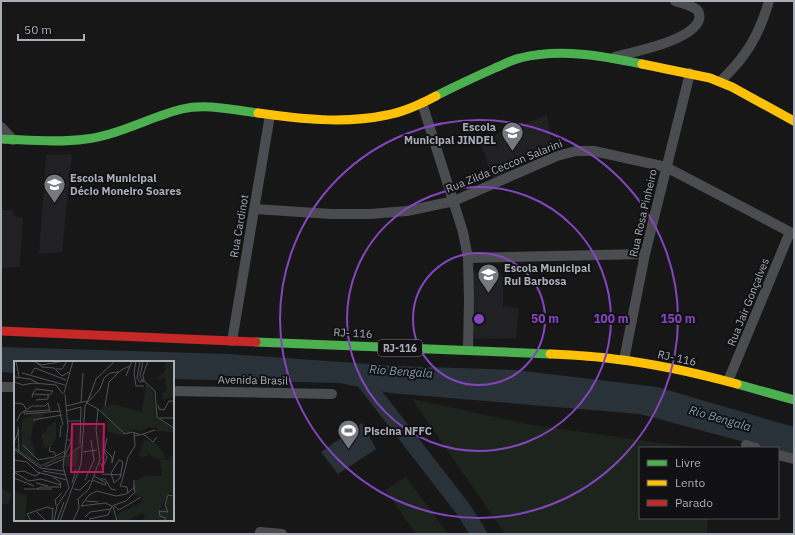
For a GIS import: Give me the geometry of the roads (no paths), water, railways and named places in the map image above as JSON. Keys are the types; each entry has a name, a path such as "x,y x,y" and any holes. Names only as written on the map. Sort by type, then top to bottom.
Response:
{"street":[{"path":"612,58 673,41 689,32 698,22 700,17 699,13 694,8 675,1"},
{"path":"721,81 752,44 770,1"},
{"path":"1,139 51,141 87,139 118,131 183,109 209,107 270,115 330,120 358,119 388,115 422,103 511,61 533,55 548,53 612,58 690,73 721,81 794,121"},
{"name":"Rua Rosa Pinheiro","path":"624,360 645,254 690,73"},
{"path":"422,103 454,201 463,232 468,258 468,350"},
{"name":"Rua Cardinot","path":"232,340 270,115"},
{"path":"1,126 13,140"},
{"name":"Rua Zilda Ceccon Salarini","path":"255,209 331,214 370,214 407,211 454,201 557,156 576,151 594,151 666,167 792,233"},
{"name":"Rua Jair Gonçalves","path":"728,381 792,233"},
{"path":"468,258 645,254"},
{"name":"RJ- 116","path":"1,331 468,350 551,354 624,360 667,367 728,381 794,400"},
{"path":"1,387 14,387"},
{"name":"Avenida Brasil","path":"174,391 332,394"},
{"path":"779,455 794,460"},
{"path":"260,534 260,532 282,534"}],"water":[{"name":"Rio Bengala","path":"1,347 228,354 397,366 516,370 657,387 794,427 794,455 779,451 779,447 763,447 640,414 390,393 339,383 174,379 174,361 14,361 14,373 1,372"},
{"name":"Piscina NFFC","path":"362,423 376,449 338,474 321,452"}],"waterway":[{"path":"357,372 463,509 479,534"}],"place":[{"name":"Escola Municipal JINDEL","path":"512,152"},
{"name":"Escola Municipal Décio Moneiro Soares","path":"55,204"},
{"name":"Escola Municipal Rui Barbosa","path":"488,294"},
{"name":"Piscina NFFC","path":"349,450"}]}
